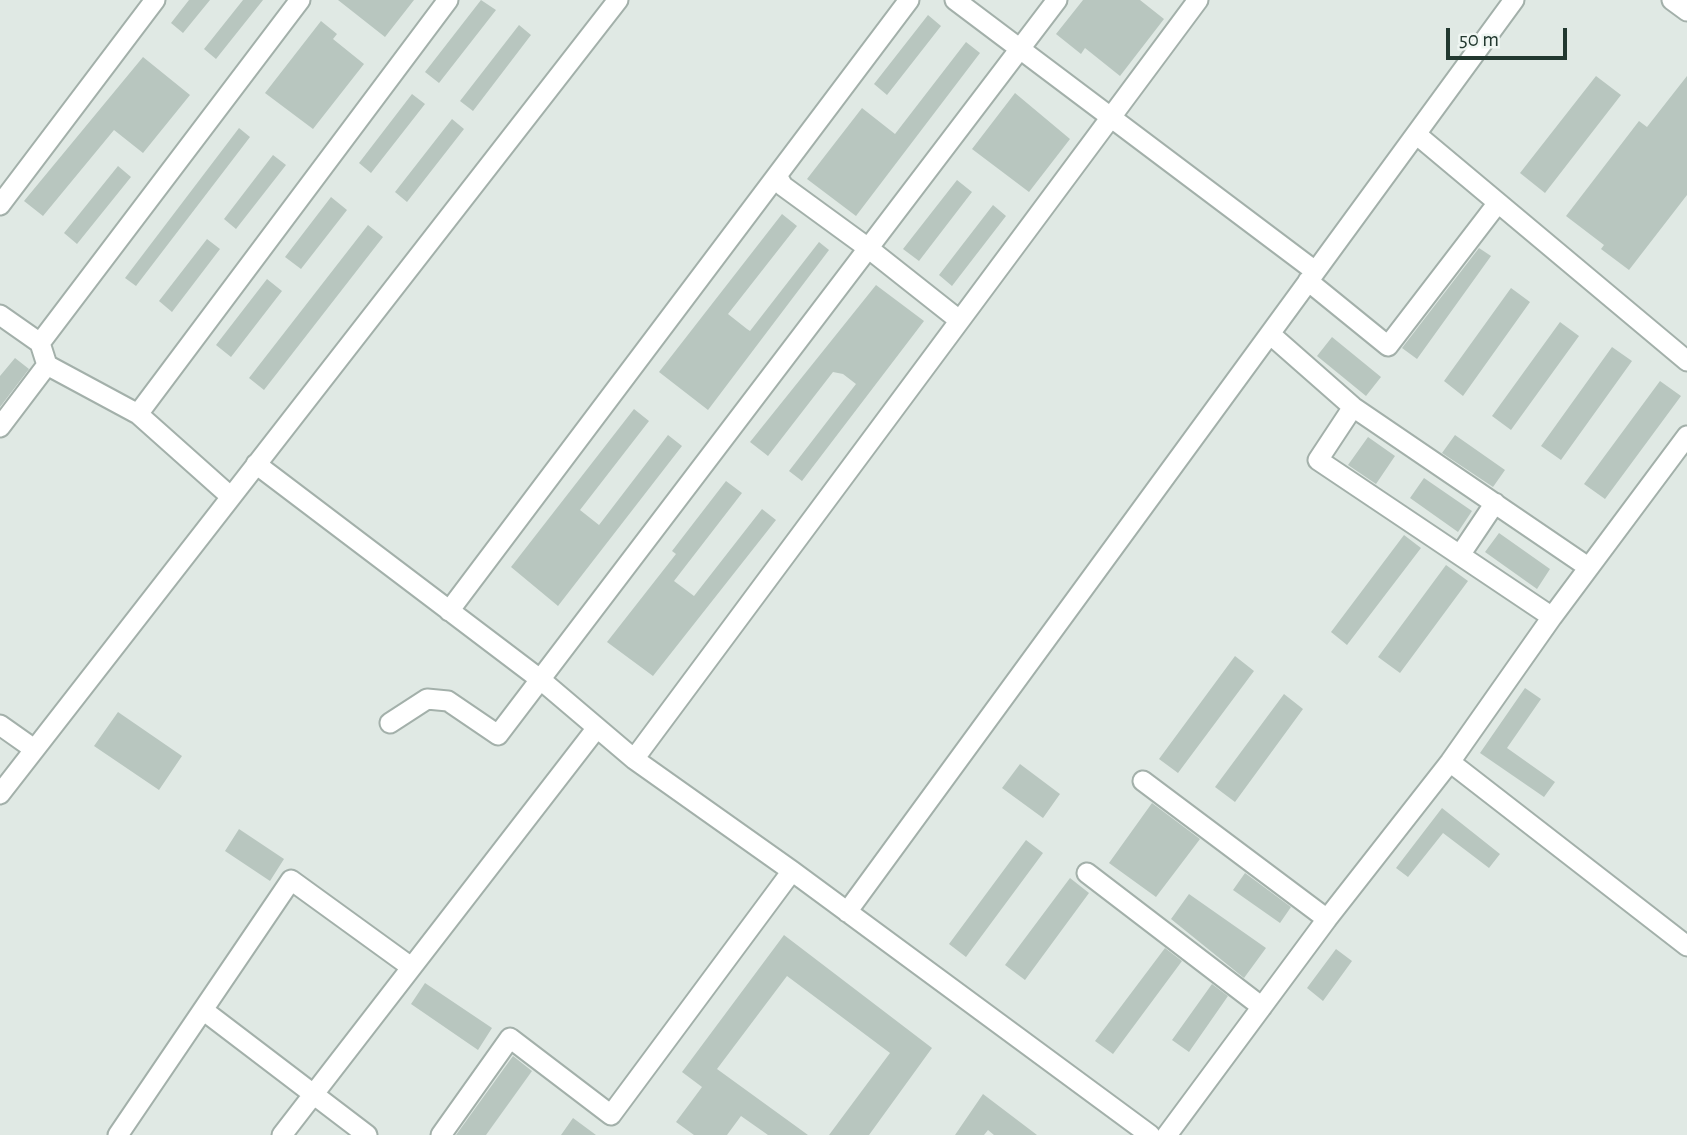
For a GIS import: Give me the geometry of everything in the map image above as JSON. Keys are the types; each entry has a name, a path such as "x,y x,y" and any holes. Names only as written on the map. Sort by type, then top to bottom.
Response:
{"street":[{"path":"0,205 155,0"},
{"path":"40,343 300,0"},
{"path":"138,414 448,0"},
{"path":"0,794 618,0"},
{"path":"449,611 909,0"},
{"path":"955,0 1112,118 1312,276 1388,346 1497,204"},
{"path":"390,723 427,699 448,701 498,734 1057,0"},
{"path":"634,759 1198,0"},
{"path":"847,912 1514,0"},
{"path":"1672,0 1687,11"},
{"path":"1416,134 1687,361"},
{"path":"778,177 783,186 868,248 958,320"},
{"path":"0,315 40,343 47,365 138,414 230,496"},
{"path":"1270,334 1353,407 1588,567"},
{"path":"0,427 47,365"},
{"path":"1353,407 1318,460 1552,617"},
{"path":"1167,1135 1327,919 1450,761 1588,567 1687,436"},
{"path":"256,464 541,680 634,759 1150,1135"},
{"path":"1460,555 1495,503"},
{"path":"0,725 34,749"},
{"path":"282,1135 596,729"},
{"path":"1450,761 1687,946"},
{"path":"1143,781 1327,919"},
{"path":"441,1135 510,1038 611,1115 792,872"},
{"path":"1087,873 1262,1007"},
{"path":"118,1135 290,880 411,967"},
{"path":"203,1010 367,1135"}],"building":[{"path":"189,0 210,0 183,33 171,23"},
{"path":"243,0 263,0 216,59 204,49"},
{"path":"338,0 414,0 385,37"},
{"path":"481,0 496,10 439,83 425,72"},
{"path":"1083,0 1140,0 1164,19 1120,76 1085,48 1081,54 1056,34"},
{"path":"928,15 941,26 887,95 874,84"},
{"path":"321,21 337,34 333,39 364,64 313,129 265,93"},
{"path":"519,25 531,35 473,111 460,101"},
{"path":"966,42 980,53 856,216 807,179 862,108 895,134"},
{"path":"143,57 190,95 143,153 114,130 43,216 24,201"},
{"path":"1596,76 1621,95 1545,193 1520,173"},
{"path":"1687,76 1687,195 1629,270 1601,249 1604,245 1566,216 1639,121 1647,127"},
{"path":"1015,93 1070,139 1029,192 972,149"},
{"path":"412,94 425,104 371,173 359,163"},
{"path":"452,119 464,129 407,202 395,192"},
{"path":"239,128 250,137 136,286 125,278"},
{"path":"273,155 286,165 236,229 224,219"},
{"path":"118,166 131,177 77,244 64,233"},
{"path":"957,180 972,192 919,261 903,249"},
{"path":"331,197 347,210 301,269 285,257"},
{"path":"993,205 1006,216 952,286 939,275"},
{"path":"782,214 797,226 728,314 747,329 750,331 819,242 829,250 708,410 659,372"},
{"path":"368,225 383,237 264,390 249,378"},
{"path":"207,239 220,249 172,312 159,301"},
{"path":"1479,248 1491,256 1417,359 1402,348"},
{"path":"267,279 282,291 231,357 216,345"},
{"path":"876,285 924,321 802,481 789,471 856,384 843,374 833,372 768,456 750,442"},
{"path":"1511,288 1530,302 1463,396 1444,381"},
{"path":"1560,322 1579,336 1511,430 1492,416"},
{"path":"1332,337 1381,377 1366,396 1317,356"},
{"path":"1612,347 1632,361 1561,460 1541,446"},
{"path":"15,358 29,369 0,407 0,376"},
{"path":"1660,381 1681,396 1605,499 1584,484"},
{"path":"634,409 649,421 580,510 599,525 668,435 682,446 558,606 511,567"},
{"path":"1455,435 1505,470 1493,487 1442,453"},
{"path":"1368,437 1395,456 1376,484 1348,465"},
{"path":"1424,478 1472,511 1458,532 1410,498"},
{"path":"726,481 742,493 674,581 694,596 762,509 776,520 653,676 607,642 676,554 672,551"},
{"path":"1499,533 1550,569 1537,589 1485,552"},
{"path":"1404,535 1421,548 1347,645 1331,632"},
{"path":"1446,565 1468,581 1400,673 1378,657"},
{"path":"1235,656 1254,671 1178,773 1159,759"},
{"path":"1525,688 1541,699 1507,748 1555,782 1544,797 1480,753"},
{"path":"1284,694 1303,709 1235,802 1215,787"},
{"path":"118,712 182,756 159,790 94,746"},
{"path":"1020,764 1060,794 1043,818 1002,788"},
{"path":"1152,803 1200,839 1156,897 1109,863"},
{"path":"1442,808 1500,854 1489,868 1443,833 1408,877 1396,868"},
{"path":"239,829 284,859 270,881 225,851"},
{"path":"1026,840 1043,853 966,957 949,944"},
{"path":"1245,873 1291,907 1280,923 1233,890"},
{"path":"1070,878 1089,893 1025,980 1005,965"},
{"path":"1189,894 1266,948 1244,978 1171,919"},
{"path":"784,935 932,1048 869,1135 829,1135 890,1053 787,976 717,1069 808,1135 768,1135 741,1116 727,1135 694,1135 676,1122 702,1087 682,1072"},
{"path":"1165,948 1182,961 1113,1054 1095,1041"},
{"path":"1336,949 1352,961 1323,1001 1307,988"},
{"path":"425,983 492,1028 478,1050 411,1004"},
{"path":"1212,984 1228,996 1189,1052 1172,1040"},
{"path":"513,1056 532,1071 486,1135 456,1135"},
{"path":"983,1094 1037,1135 994,1135 988,1130 984,1135 955,1135"},
{"path":"573,1118 596,1135 561,1135"}]}
